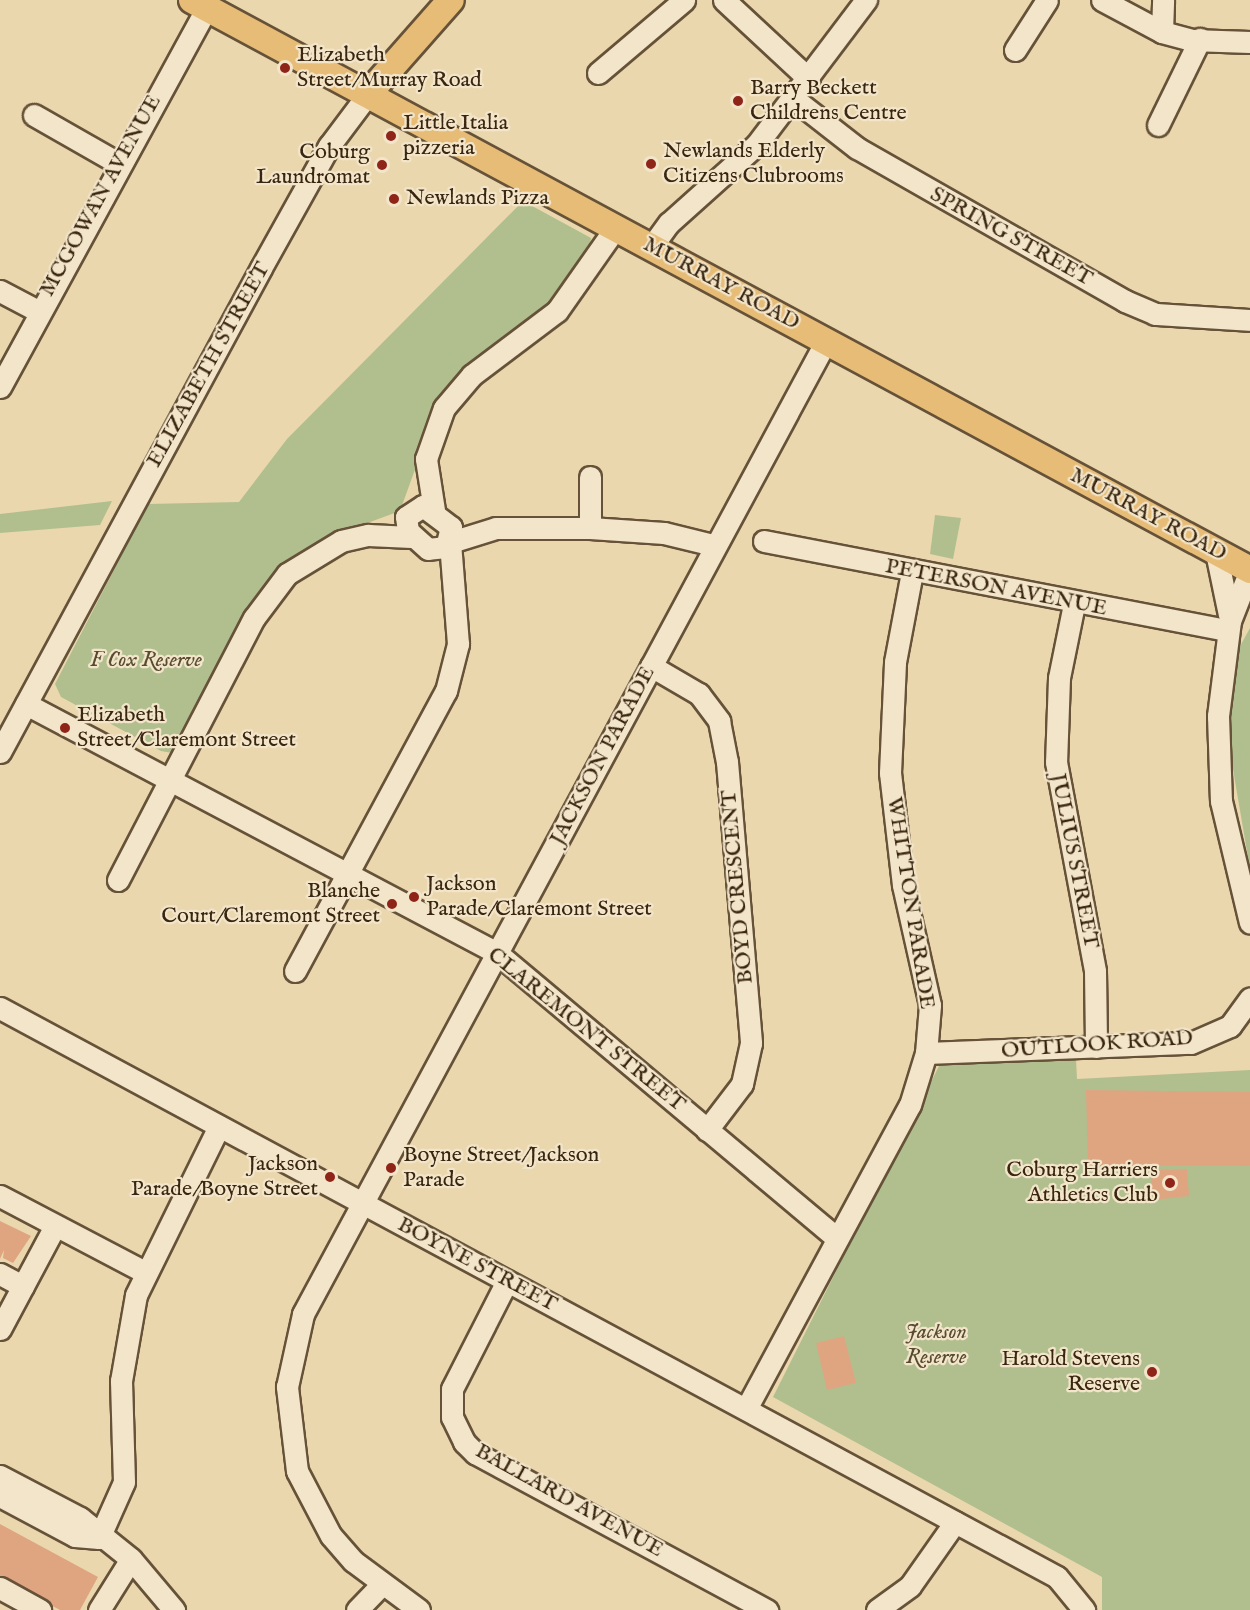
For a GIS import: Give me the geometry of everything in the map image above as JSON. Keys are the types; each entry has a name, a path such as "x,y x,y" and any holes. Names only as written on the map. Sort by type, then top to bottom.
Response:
{"main road":[{"name":"ELIZABETH STREET","path":"368,94 451,0"},
{"name":"MURRAY ROAD","path":"200,4 1250,570"}],"street":[{"path":"598,73 684,0"},
{"path":"724,0 809,79"},
{"path":"652,246 669,223 757,144 794,99 866,0"},
{"path":"1015,50 1047,0"},
{"path":"1102,0 1162,32 1200,39 1250,42"},
{"path":"1162,32 1163,0"},
{"name":"MCGOWAN AVENUE","path":"0,387 200,4"},
{"path":"1158,125 1200,39"},
{"name":"ELIZABETH STREET","path":"0,752 324,155 368,94"},
{"name":"SPRING STREET","path":"794,99 857,148 1125,301 1155,314 1250,320"},
{"path":"34,115 118,163"},
{"path":"451,591 414,528 426,459 436,423 457,391 557,311 616,227"},
{"path":"0,291 38,311"},
{"name":"JACKSON PARADE","path":"419,1610 380,1586 331,1536 312,1504 297,1472 286,1405 292,1348 303,1314 714,545 826,341"},
{"path":"295,971 446,691 458,644 446,529 426,459"},
{"path":"590,477 590,528"},
{"path":"414,528 446,529"},
{"path":"118,880 270,595 312,556 357,537 414,528 590,528 664,533 714,545"},
{"name":"PETERSON AVENUE","path":"764,541 1074,604 1229,626"},
{"path":"1216,552 1229,626"},
{"path":"1250,570 1229,626 1218,716 1221,801 1250,923"},
{"name":"WHITTON PARADE","path":"746,1409 910,1105 926,1053 930,1005 903,885 890,773 895,662 912,572"},
{"name":"JULIUS STREET","path":"1074,604 1059,678 1056,762 1095,971 1096,1047"},
{"name":"BOYD CRESCENT","path":"651,666 699,694 719,720 727,762 752,1043 742,1084 707,1130"},
{"name":"CLAREMONT STREET","path":"26,704 496,952 837,1238"},
{"name":"OUTLOOK ROAD","path":"926,1053 1191,1043 1230,1026 1250,998"},
{"name":"BOYNE STREET","path":"0,1008 1058,1577 1084,1610"},
{"path":"99,1538 124,1482 123,1354 143,1271 219,1126"},
{"path":"0,1196 143,1271"},
{"path":"0,1329 55,1226"},
{"path":"0,1274 23,1286"},
{"name":"BALLARD AVENUE","path":"507,1281 452,1389 452,1416 464,1442 475,1453 767,1610"},
{"path":"0,1476 80,1518 99,1538 131,1558 174,1610"},
{"path":"0,1496 75,1536 99,1538"},
{"path":"877,1610 910,1586 955,1522"},
{"path":"99,1610 131,1558"},
{"path":"357,1610 380,1586"},
{"path":"0,1588 40,1610"}],"green space":[{"name":"F Cox Reserve","path":"523,201 591,238 588,257 563,294 467,369 421,453 400,511 316,542 258,594 181,746 172,753 161,751 61,697 55,684 148,504 239,502 287,439"},
{"path":"112,501 100,525 0,533 0,514"},
{"path":"935,515 961,518 953,559 930,554"},
{"path":"1250,628 1250,869 1228,740 1239,648"},
{"name":"Jackson Reserve","path":"1076,1059 1077,1079 1250,1070 1250,1610 1102,1610 1102,1577 773,1397 940,1064"}],"building":[{"path":"1086,1090 1250,1092 1250,1166 1088,1165"},
{"name":"Coburg Harriers Athletics Club","path":"1187,1169 1189,1196 1153,1200 1150,1170"},
{"path":"0,1221 31,1236 13,1263 3,1258 4,1250 0,1259"},
{"path":"844,1336 856,1383 827,1390 816,1343"},
{"path":"0,1524 98,1577 80,1610 60,1610 0,1578"}],"place":[{"name":"Elizabeth Street/Murray Road","path":"285,68"},
{"name":"Barry Beckett Childrens Centre","path":"738,101"},
{"name":"Little Italia pizzeria","path":"391,136"},
{"name":"Newlands Elderly Citizens Clubrooms","path":"651,164"},
{"name":"Coburg Laundromat","path":"382,165"},
{"name":"Newlands Pizza","path":"394,199"},
{"name":"Elizabeth Street/Claremont Street","path":"65,728"},
{"name":"Jackson Parade/Claremont Street","path":"414,897"},
{"name":"Blanche Court/Claremont Street","path":"392,904"},
{"name":"Boyne Street/Jackson Parade","path":"391,1168"},
{"name":"Jackson Parade/Boyne Street","path":"330,1177"},
{"name":"Coburg Harriers Athletics Club","path":"1170,1183"},
{"name":"Harold Stevens Reserve","path":"1152,1372"}]}
